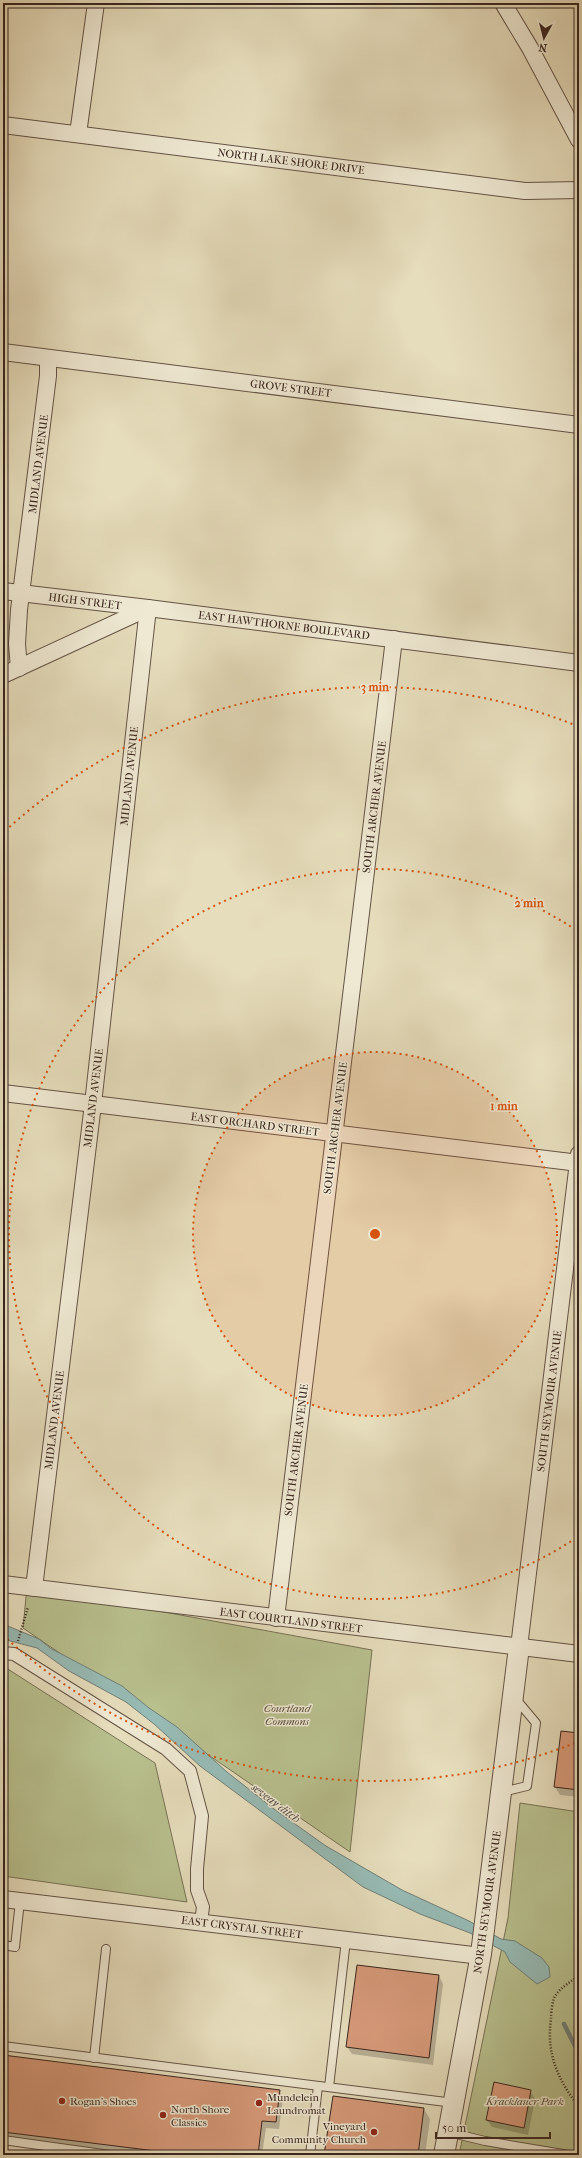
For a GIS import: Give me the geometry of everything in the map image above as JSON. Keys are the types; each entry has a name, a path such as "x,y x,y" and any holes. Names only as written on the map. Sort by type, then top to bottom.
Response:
{"street":[{"path":"78,134 96,3"},
{"path":"503,3 530,48 579,140"},
{"name":"NORTH LAKE SHORE DRIVE","path":"3,125 525,191 579,190"},
{"name":"GROVE STREET","path":"3,352 579,425"},
{"name":"MIDLAND AVENUE","path":"19,668 17,644 48,376 48,358"},
{"name":"HIGH STREET","path":"3,591 148,608"},
{"path":"3,675 148,608"},
{"name":"MIDLAND AVENUE","path":"34,1588 92,1104 148,608"},
{"name":"EAST HAWTHORNE BOULEVARD","path":"148,608 579,663"},
{"name":"SOUTH ARCHER AVENUE","path":"276,1618 394,639"},
{"name":"EAST ORCHARD STREET","path":"3,1093 334,1134 579,1160"},
{"name":"SOUTH SEYMOUR AVENUE","path":"519,1647 579,1160"},
{"name":"EAST COURTLAND STREET","path":"3,1584 579,1654"},
{"name":"NORTH SEYMOUR AVENUE","path":"444,2155 481,1955 519,1647"},
{"path":"8,1653 166,1749 190,1771 202,1816 197,1869 197,1890 203,1906 201,1922"},
{"name":"EAST CRYSTAL STREET","path":"3,1899 481,1955"}],"lane":[{"path":"3,1945 14,1946 20,1901"},
{"path":"329,2088 346,1940"},
{"path":"94,2058 106,1949"},
{"path":"3,2046 454,2103"},
{"path":"310,2155 318,2086"},
{"path":"448,2132 486,2141 569,2155"},
{"path":"3,2140 110,2155"}],"path":[{"path":"8,1653 28,1607"},
{"path":"579,1975 559,1991 554,1998 548,2035 550,2052 557,2074 579,2107"}],"green space":[{"name":"Courtland Commons","path":"27,1587 372,1650 350,1852 23,1628"},
{"path":"3,1666 155,1763 187,1902 3,1876"},
{"name":"Kracklauer Park","path":"520,1803 579,1812 579,2155 459,2155 508,1918"}],"water":[{"path":"3,1624 39,1639 50,1648 122,1686 149,1708 177,1727 227,1772 274,1809 326,1846 402,1890 469,1921 501,1939 515,1941 542,1958 549,1967 550,1977 537,1984 510,1962 505,1952 470,1933 420,1914 363,1887 200,1766 154,1724 126,1702 69,1671 37,1648 3,1639"}],"building":[{"path":"561,1731 579,1733 579,1790 554,1787"},
{"path":"357,1965 439,1975 429,2058 346,2047"},
{"path":"3,2055 280,2090 276,2122 262,2121 258,2155 188,2155 3,2132"},
{"path":"494,2082 531,2090 524,2128 486,2120"},
{"name":"Vineyard Community Church","path":"333,2096 424,2108 418,2155 324,2155"}],"waterway":[{"path":"564,2024 579,2054"}],"place":[{"name":"Rogan's Shoes","path":"62,2101"},
{"name":"Mundelein Laundromat","path":"259,2103"},
{"name":"North Shore Classics","path":"163,2115"},
{"name":"Vineyard Community Church","path":"374,2132"}],"water label":[{"name":"seveay ditch","path":"276,1803"}]}
